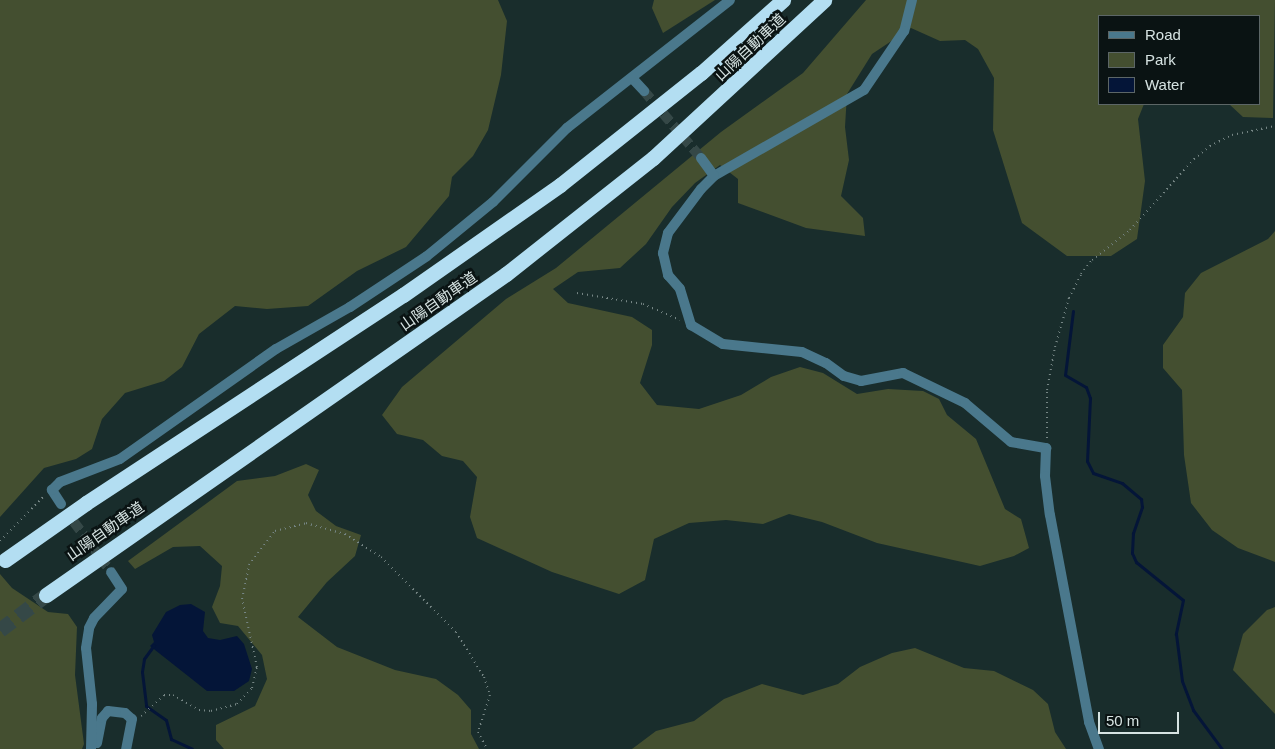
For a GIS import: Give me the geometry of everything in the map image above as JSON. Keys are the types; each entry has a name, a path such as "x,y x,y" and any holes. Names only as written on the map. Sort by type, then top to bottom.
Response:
{"highway":[{"name":"山陽自動車道","path":"6,560 94,498 419,284 552,191 701,73 783,0"},
{"name":"山陽自動車道","path":"46,596 513,268 653,158 824,0"}],"street":[{"path":"61,504 52,490 78,474 92,472 120,459 276,349 350,307 427,256 493,202 567,128 730,0"},
{"path":"912,0 904,31 864,90 714,176 668,233 663,253 668,275 680,289 691,325 723,344 802,352 826,363 844,376 860,381 903,373 965,403 1011,442 1046,448 1045,476 1050,515 1089,722 1099,749"},
{"path":"632,78 644,91"},
{"path":"701,158 714,176"},
{"path":"91,749 92,704 86,648 89,628 94,618 122,589 111,572"},
{"path":"96,749 102,718 108,711 125,713 132,719 126,749"}],"path":[{"path":"1046,448 1048,390 1056,347 1069,298 1081,274 1092,260 1130,230 1194,159 1210,146 1232,135 1275,126"},
{"path":"577,293 643,304 691,325"},
{"path":"0,541 52,490"},
{"path":"144,712 164,695 173,695 199,710 211,711 237,704 252,688 257,667 242,599 248,565 275,531 306,524 345,534 381,557 456,632 484,677 490,695 478,732 487,749"}],"green space":[{"path":"0,0 498,0 507,21 501,75 488,130 473,156 452,177 449,196 406,247 357,271 308,306 267,309 235,306 199,334 182,367 164,381 125,393 102,419 92,449 76,459 44,468 0,517"},
{"path":"654,0 715,0 663,33 652,8"},
{"path":"866,0 1275,0 1273,118 1243,117 1230,105 1260,105 1260,15 1098,15 1098,105 1144,105 1138,119 1145,181 1137,239 1111,256 1067,256 1022,223 993,130 994,78 978,49 965,40 940,41 911,28 872,54 847,94 845,127 849,160 841,196 863,218 865,236 806,228 738,203 738,179 720,165 695,183 672,207 646,244 620,268 578,272 553,289 568,303 632,317 652,330 652,345 640,383 657,405 699,409 741,395 771,377 800,367 823,373 857,394 888,389 923,391 939,399 947,415 976,439 1005,509 1021,519 1029,548 1014,556 980,566 877,543 822,522 789,514 763,524 726,520 689,523 654,539 645,580 619,594 552,572 477,538 470,517 477,477 463,461 442,456 423,440 397,434 382,415 402,387 506,299 556,268 721,132 803,73"},
{"path":"1275,231 1275,562 1238,548 1212,530 1191,503 1184,455 1182,390 1163,368 1163,345 1183,317 1185,293 1201,273 1268,239"},
{"path":"306,464 319,470 308,495 316,511 336,526 361,535 355,556 327,582 298,617 337,647 395,670 436,679 458,695 471,710 471,734 479,749 224,749 216,740 216,725 255,706 267,679 262,655 238,626 220,623 212,607 220,586 222,566 200,546 173,547 135,569 128,561 237,481 275,476"},
{"path":"0,574 12,588 48,612 68,614 77,627 75,675 84,744 82,749 0,749"},
{"path":"1275,607 1275,714 1233,670 1243,634 1267,610"},
{"path":"915,648 964,668 994,671 1033,690 1048,704 1055,732 1066,749 632,749 656,731 694,721 724,699 762,684 803,695 838,684 860,667 892,653"}],"water":[{"path":"191,604 205,612 203,631 208,638 220,640 237,636 244,644 252,669 249,681 234,691 207,691 150,646 154,642 152,635 166,612 180,605"}],"waterway":[{"path":"1073,311 1065,375 1086,387 1090,398 1087,461 1093,473 1122,483 1141,499 1142,507 1133,533 1132,553 1136,562 1183,600 1176,634 1182,681 1193,710 1222,749"},
{"path":"154,645 144,659 142,672 146,706 166,720 171,739 192,749"}],"tunnel":[{"path":"644,91 701,158"},
{"path":"65,510 111,572"},
{"path":"0,630 46,595"}]}
